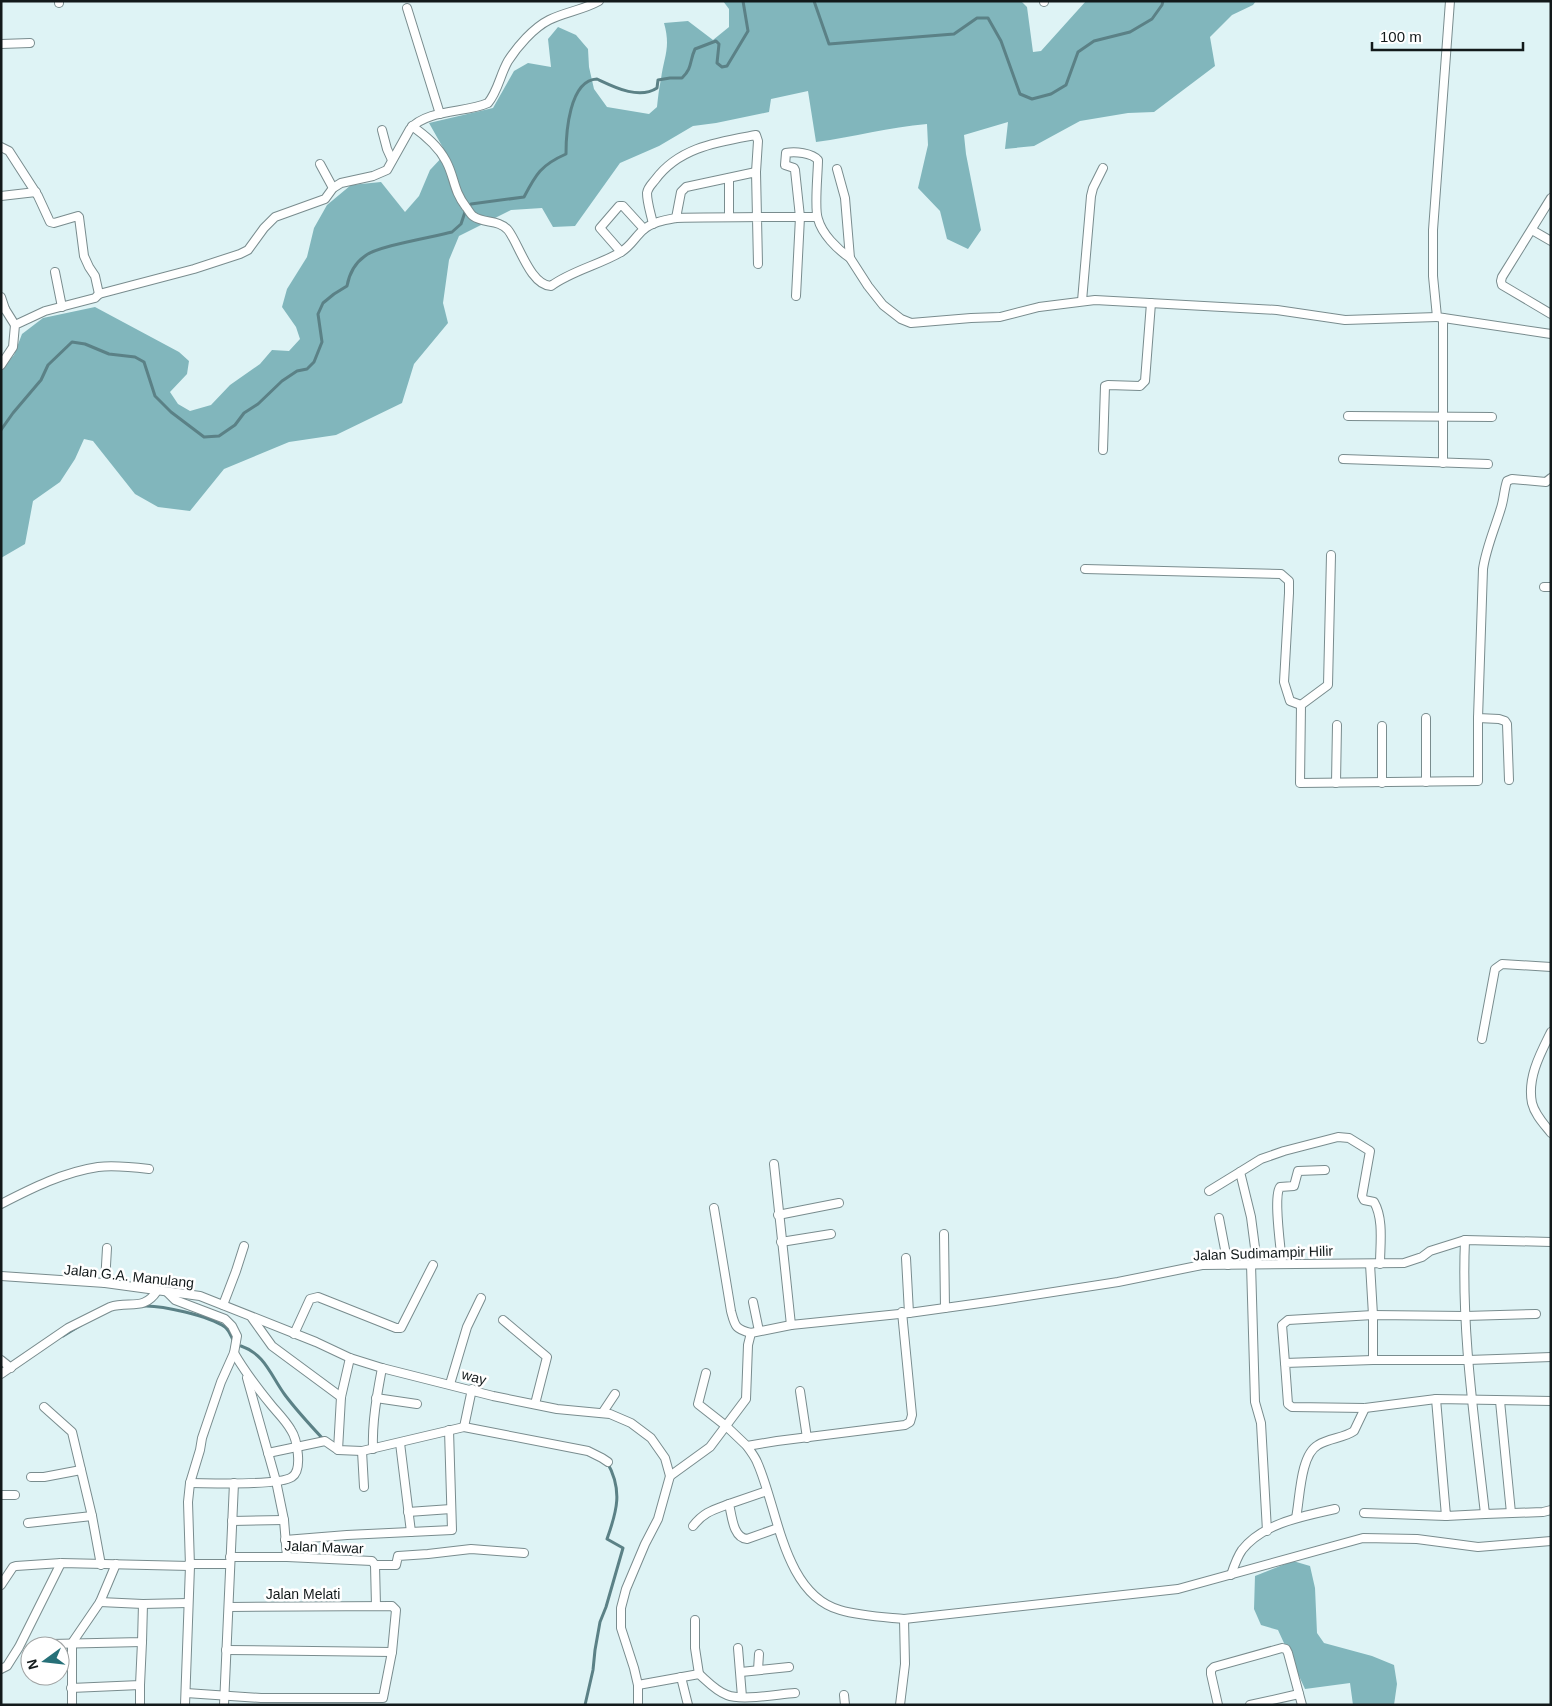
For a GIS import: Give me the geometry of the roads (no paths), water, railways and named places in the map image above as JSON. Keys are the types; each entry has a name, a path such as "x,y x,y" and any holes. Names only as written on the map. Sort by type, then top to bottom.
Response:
{"street":[{"path":"15,325 45,312 95,298 99,294 194,269 248,250 264,228 275,217 324,199 333,188 341,183 387,170 412,126 440,114 488,103 495,93 507,62 529,36 549,20 584,5 599,1"},
{"path":"1443,463 1440,317 1433,276 1433,230 1450,1"},
{"path":"407,8 440,114"},
{"path":"1,44 30,43"},
{"path":"412,126 430,139 447,162 456,192 473,216 496,222 507,229 532,272 540,282 547,286 551,286 621,252 644,229 663,220 729,216 817,217"},
{"path":"382,130 392,160"},
{"path":"653,224 647,194 648,188 670,162 711,143 756,135 758,141 756,172 758,264"},
{"path":"1,147 9,151 36,192 50,222 54,223 79,217 84,256 88,267 95,276 99,294"},
{"path":"796,296 800,217 795,170 786,167 784,163 785,155 788,152 812,156 818,160 817,217 831,240 841,252 850,258 883,305 901,319 911,323 1000,317 1039,307 1102,300 1277,310 1345,320 1424,316 1440,317 1551,334"},
{"path":"320,164 333,188"},
{"path":"1082,301 1091,196 1103,168"},
{"path":"837,169 845,198 850,258"},
{"path":"676,218 681,192 686,187 756,172"},
{"path":"729,178 729,216"},
{"path":"1,196 36,192"},
{"path":"1551,198 1501,281 1502,285 1551,314"},
{"path":"621,252 600,230 600,226 606,219 622,205 644,229"},
{"path":"1532,230 1551,241"},
{"path":"55,272 62,307"},
{"path":"1,297 3,308 15,325 13,347 1,365"},
{"path":"1103,450 1105,386 1140,386 1145,381 1151,303"},
{"path":"1348,416 1492,418"},
{"path":"1343,459 1488,464"},
{"path":"1301,704 1300,783 1478,781 1478,718 1485,554 1503,502 1507,481 1512,479 1546,482 1551,478"},
{"path":"1301,704 1328,685 1331,554"},
{"path":"1085,568 1280,574 1288,581 1289,593 1284,682 1290,701 1301,704"},
{"path":"1426,718 1426,782"},
{"path":"1478,718 1499,719 1507,724 1509,780"},
{"path":"1336,783 1337,725"},
{"path":"1382,726 1382,783"},
{"path":"1482,1039 1495,970 1498,966 1502,964 1551,967"},
{"path":"1551,1032 1532,1075 1532,1104 1541,1121 1551,1133"},
{"path":"1209,1191 1260,1159 1338,1137 1349,1138 1370,1150 1362,1196 1364,1200 1374,1202 1377,1207 1380,1231 1380,1264"},
{"path":"774,1164 791,1325"},
{"path":"1,1204 45,1182 98,1167 118,1166 149,1169"},
{"path":"1282,1264 1277,1208 1278,1190 1280,1187 1294,1186 1298,1171 1325,1170"},
{"path":"1240,1172 1251,1217 1254,1264 1255,1402 1261,1422 1267,1531"},
{"path":"778,1214 839,1203"},
{"path":"714,1208 735,1325 742,1331 755,1332"},
{"path":"1219,1218 1228,1265"},
{"path":"781,1242 831,1234"},
{"path":"944,1234 945,1308"},
{"path":"1465,1240 1465,1316 1468,1360 1485,1514"},
{"name":"Jalan Sudimampir Hilir","path":"755,1332 791,1325 945,1308 1118,1282 1202,1265 1404,1263 1422,1257 1430,1251 1465,1240 1551,1242"},
{"path":"222,1305 244,1246"},
{"path":"105,1283 108,1248"},
{"path":"747,1446 905,1425 910,1422 912,1415 906,1312 906,1258"},
{"path":"1370,1264 1373,1360"},
{"path":"294,1334 310,1299 318,1297 396,1328 401,1328 433,1265"},
{"name":"Jalan G.A. Manulang","path":"1,1276 105,1283 200,1296 251,1316"},
{"path":"1,1374 48,1341 89,1316 118,1305 148,1302 157,1291"},
{"path":"167,1292 175,1300 225,1319 232,1326 236,1336 234,1353 221,1382 202,1438 190,1483 188,1502 190,1565 185,1705"},
{"path":"450,1384 467,1327 481,1298"},
{"path":"638,1705 638,1685 621,1628 621,1608 626,1589 658,1519 670,1476 710,1447 746,1399 748,1345 755,1332 753,1302"},
{"path":"1536,1314 1465,1316 1373,1315 1285,1321 1282,1325 1286,1397 1288,1404 1292,1407 1365,1408 1436,1400 1551,1401"},
{"path":"251,1316 272,1346 341,1397"},
{"name":"way","path":"251,1316 350,1358 382,1368 472,1389 493,1396 558,1409 610,1414 630,1423 651,1438 665,1458 670,1476"},
{"path":"503,1320 547,1357 535,1404"},
{"path":"190,1483 234,1484 276,1481 292,1478 296,1474 298,1466 297,1447 292,1430 246,1373 234,1353"},
{"path":"1285,1364 1373,1360 1468,1360 1551,1357"},
{"path":"338,1450 341,1397 350,1358"},
{"path":"1,1360 11,1368"},
{"path":"373,1450 372,1430 382,1368"},
{"path":"246,1373 276,1481 284,1520 287,1558"},
{"path":"706,1373 698,1404 726,1426 747,1446 757,1461 768,1491 785,1550 806,1589 838,1610 870,1616 904,1619 1178,1589 1363,1538 1417,1539 1478,1547 1551,1541"},
{"path":"464,1427 472,1389"},
{"path":"800,1391 807,1438"},
{"path":"602,1412 615,1394"},
{"path":"376,1398 417,1404"},
{"path":"1436,1400 1446,1516"},
{"path":"1500,1401 1510,1513"},
{"path":"44,1407 72,1432 92,1516 100,1565"},
{"path":"1296,1518 1308,1454 1317,1445 1354,1431 1365,1408"},
{"path":"268,1453 326,1440 338,1450 373,1450 464,1427 588,1451 608,1462"},
{"path":"286,1540 452,1530 449,1430"},
{"path":"400,1443 411,1532"},
{"path":"362,1451 364,1487"},
{"path":"31,1477 81,1470"},
{"path":"224,1705 234,1484"},
{"path":"693,1526 701,1516 708,1512 768,1491"},
{"path":"1,1495 15,1495"},
{"path":"729,1504 737,1535 742,1538 747,1539 778,1528"},
{"path":"408,1512 451,1509"},
{"path":"1231,1575 1237,1558 1243,1549 1267,1531 1296,1518 1335,1509"},
{"path":"1364,1513 1446,1516 1543,1512 1551,1510"},
{"path":"28,1523 92,1516"},
{"path":"232,1521 284,1520"},
{"path":"375,1565 396,1565 398,1556 471,1548 524,1553"},
{"name":"Jalan Mawar","path":"1,1585 13,1567 61,1563 190,1565 287,1558 372,1561 375,1565 376,1606"},
{"path":"1,1669 7,1666 19,1647 61,1563"},
{"path":"72,1705 72,1643 100,1602 116,1564"},
{"path":"100,1602 142,1604 188,1603"},
{"path":"140,1705 142,1604"},
{"path":"186,1693 261,1698 381,1701 392,1652 396,1610 392,1606 376,1606"},
{"name":"Jalan Melati","path":"229,1607 376,1606"},
{"path":"900,1705 905,1664 904,1619"},
{"path":"694,1620 695,1648 699,1674 721,1692 729,1696 742,1697 794,1693"},
{"path":"72,1643 142,1642"},
{"path":"738,1648 742,1697"},
{"path":"1218,1705 1211,1674 1211,1670 1214,1667 1282,1648 1288,1652 1302,1705"},
{"path":"226,1650 392,1652"},
{"path":"758,1654 758,1670"},
{"path":"740,1672 789,1667"},
{"path":"638,1685 699,1674"},
{"path":"681,1677 688,1705"},
{"path":"71,1688 140,1685"},
{"path":"1250,1705 1299,1694"},
{"path":"844,1695 845,1705"}],"waterway":[{"path":"1,430 41,380 48,365 72,342 85,344 109,354 135,357 144,362 155,396 171,412 204,437 219,436 235,425 244,413 258,404 282,381 297,371 307,369 314,362 322,342 318,314 323,303 347,286 353,270 361,259 371,252 381,249 452,232 461,224 466,209 471,204 524,197 540,171 551,162 566,154 568,122 571,109 580,88 588,82 597,79 635,93 650,91 657,88 658,80 682,78 689,67 695,49 716,41 719,44 717,63 722,67 727,66 748,31 743,1"},
{"path":"814,1 829,44 954,34 977,18 988,18 1001,41 1020,94 1032,99 1051,94 1066,85 1078,52 1094,41 1130,32 1152,19 1163,1"},
{"path":"143,1306 173,1309 208,1319 225,1327 233,1340"},
{"path":"63,1336 81,1325"},
{"path":"241,1346 256,1354 262,1360 290,1401 324,1440"},
{"path":"585,1705 593,1670 600,1622 623,1548 607,1539 616,1510 617,1500 615,1482 607,1462"}]}
